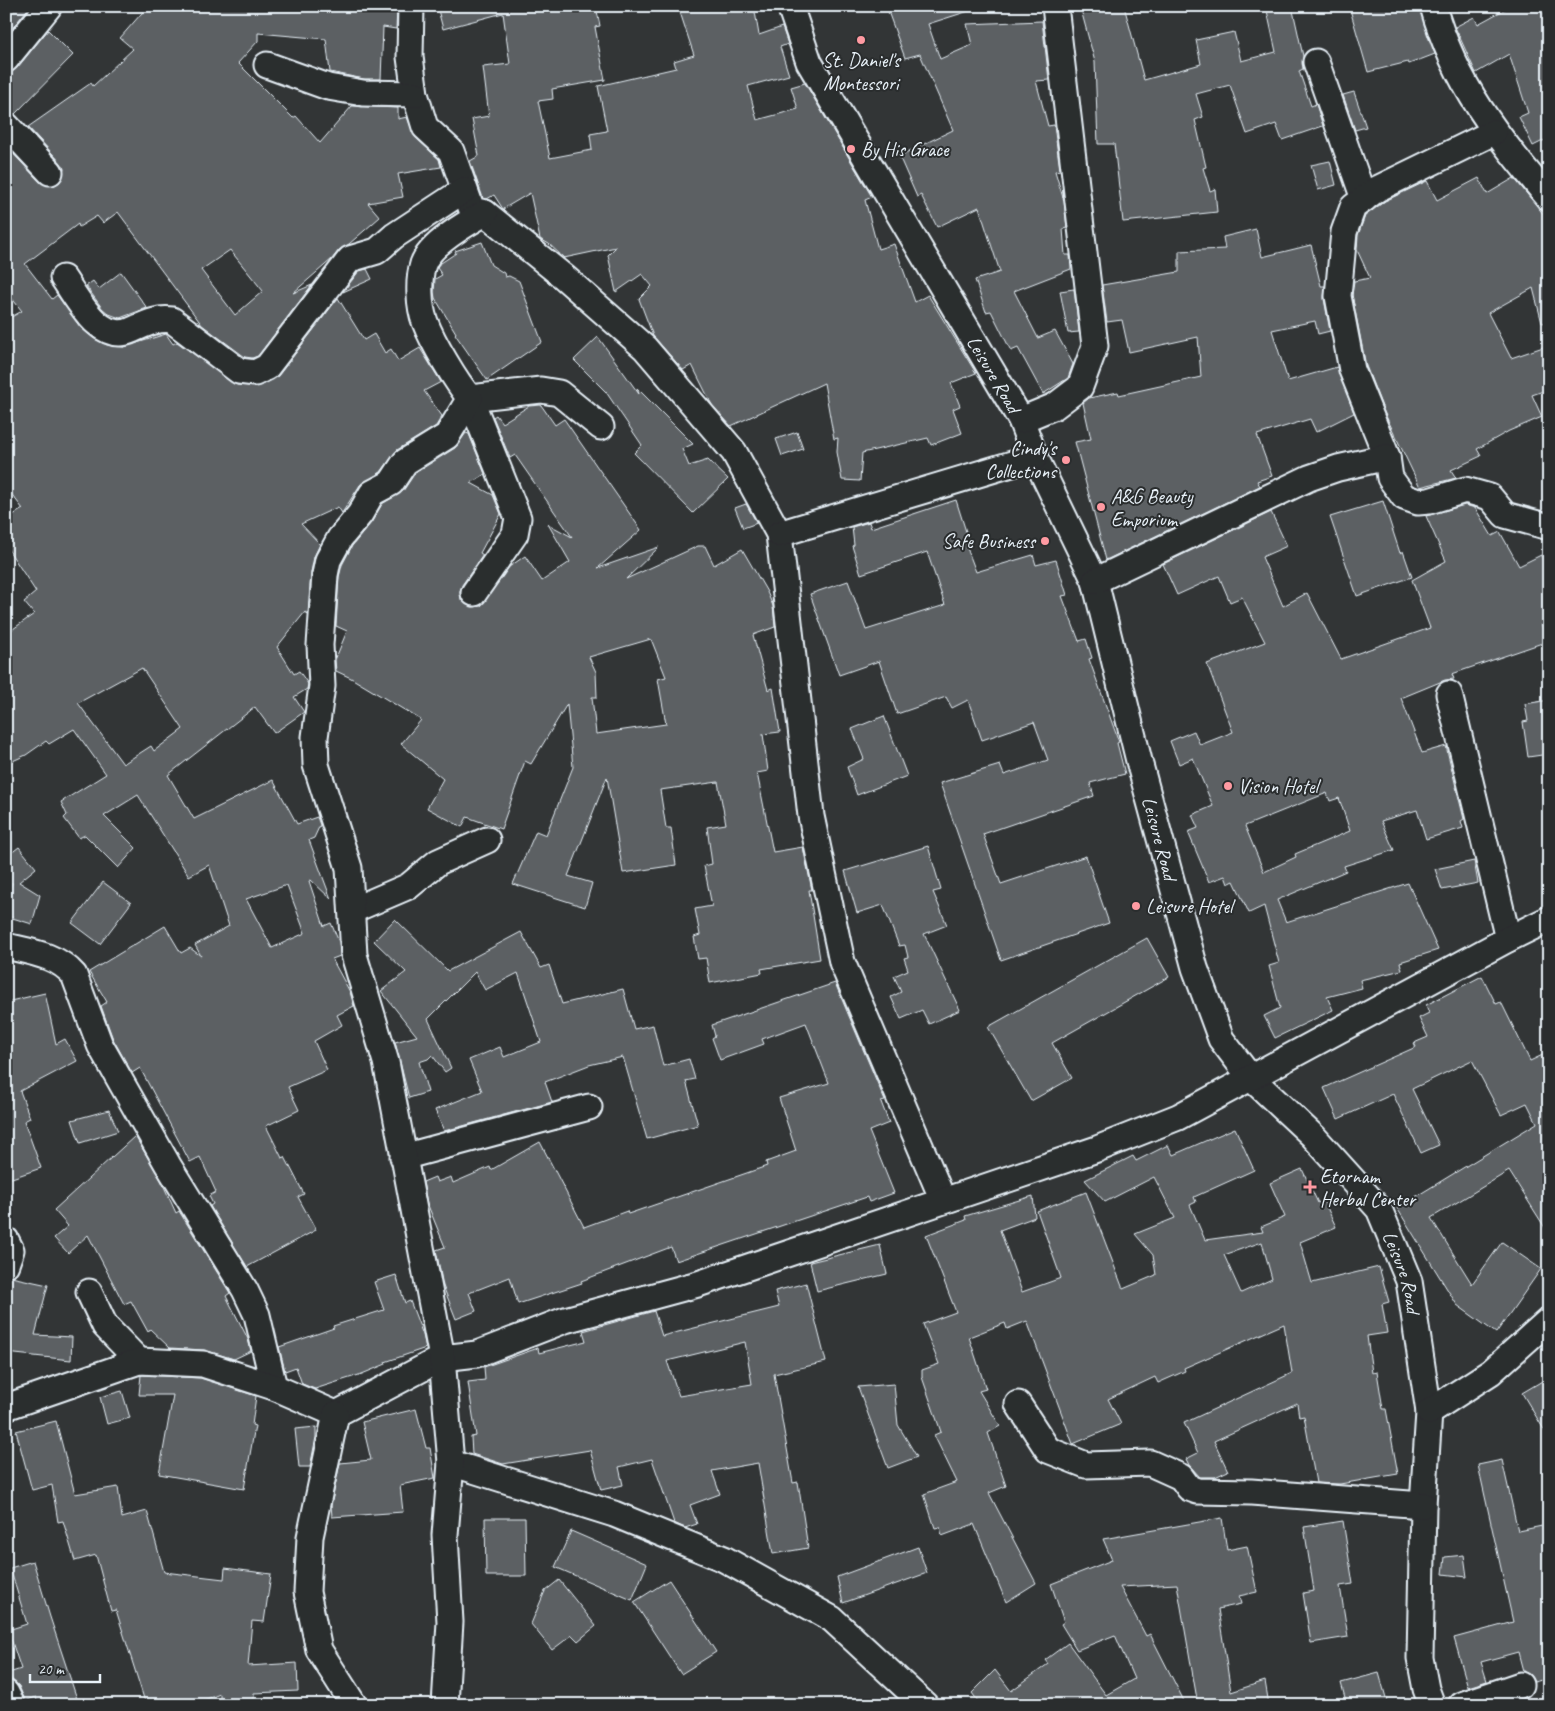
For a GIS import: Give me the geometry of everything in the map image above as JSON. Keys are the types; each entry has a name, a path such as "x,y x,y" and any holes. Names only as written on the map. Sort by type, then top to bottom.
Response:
{"street":[{"path":"6,60 49,6"},
{"path":"411,6 410,57 415,94 425,127 451,151 472,210 485,213 564,277 645,348 734,452 779,534 810,816 842,962 944,1200"},
{"name":"Leisure Road","path":"790,6 809,62 1021,420 1035,457 1095,581 1140,764 1196,968 1221,1040 1250,1077 1313,1136 1379,1209 1409,1282 1430,1412 1423,1505 1420,1658 1426,1688 1432,1705"},
{"path":"1021,420 1055,406 1080,387 1095,346 1055,6"},
{"path":"1434,6 1441,32 1469,92 1494,132 1549,198"},
{"path":"1316,62 1364,199"},
{"path":"266,65 328,87 363,93 415,94"},
{"path":"6,124 50,172"},
{"path":"1494,132 1377,188 1353,207 1344,232 1338,296 1352,370 1387,457 1390,478 1404,497 1418,502 1429,501 1465,490 1490,497 1505,514 1549,527"},
{"path":"63,278 93,320 107,331 125,333 159,318 172,320 239,371 255,373 267,367 350,259 377,251 394,236 464,190"},
{"path":"474,593 516,534 518,518 470,398 457,384 424,321 420,288 423,263 447,236 485,213"},
{"path":"470,398 541,390 559,393 601,427"},
{"path":"445,1705 450,1622 445,1535 451,1463 442,1358 386,1062 354,955 353,910 349,868 316,765 315,737 322,675 320,645 325,575 328,560 340,538 360,514 372,493 391,483 405,462 447,436 470,398"},
{"path":"779,534 1035,457"},
{"path":"1095,581 1310,478 1338,468 1387,457"},
{"path":"1449,694 1508,939"},
{"path":"353,910 409,886 438,862 487,840"},
{"path":"336,1414 442,1358 477,1354 565,1320 698,1284 1097,1149 1178,1118 1250,1077 1549,919"},
{"path":"6,946 51,958 66,966 74,975 100,1045 168,1165 245,1290 257,1315 274,1387"},
{"path":"403,1157 588,1107"},
{"path":"6,1240 11,1250 6,1264"},
{"path":"90,1292 105,1326 139,1361"},
{"path":"1430,1412 1491,1372 1549,1320"},
{"path":"6,1408 139,1361 203,1364 274,1387 336,1414"},
{"path":"1018,1404 1048,1450 1086,1465 1150,1463 1181,1477 1188,1488 1197,1491 1251,1492 1423,1505"},
{"path":"336,1414 310,1537 307,1592 319,1650 354,1705"},
{"path":"451,1463 614,1514 724,1559 832,1620 925,1705"},
{"path":"1461,1705 1520,1684"},
{"path":"6,1693 12,1705"}],"building":[{"path":"6,6 30,6 6,36"},
{"path":"148,6 369,6 397,9 396,29 383,27 381,79 364,79 330,72 326,39 258,33 258,41 238,63 293,118 296,116 320,143 352,106 398,108 398,119 407,117 415,137 439,159 441,167 398,174 403,197 368,203 380,217 349,244 339,250 332,259 293,293 312,285 258,356 252,358 245,357 202,325 118,212 103,223 97,216 79,227 78,224 25,264 52,299 57,295 80,327 93,338 107,345 124,347 166,334 173,344 177,342 237,385 261,386 278,376 338,298 364,340 374,334 385,353 391,349 398,361 420,348 441,382 424,391 442,416 436,426 397,450 381,472 360,485 342,513 338,507 301,524 320,544 314,557 311,572 308,614 305,612 277,647 294,674 299,671 308,684 307,689 294,697 304,712 274,733 255,707 168,775 194,819 273,780 297,824 317,817 320,825 314,838 309,840 331,899 311,880 309,881 324,926 331,923 339,942 340,956 332,959 350,992 354,1006 337,1015 342,1025 314,1041 327,1070 288,1087 299,1110 266,1126 282,1158 285,1157 304,1194 298,1197 316,1230 247,1267 210,1206 213,1204 209,1196 216,1192 200,1157 190,1162 140,1068 132,1073 113,1039 101,1006 107,1002 89,972 165,926 181,953 190,948 201,956 195,945 229,926 209,865 189,876 138,795 104,816 136,848 118,868 85,835 79,838 64,818 67,815 61,802 106,774 74,729 49,744 46,741 26,755 6,764 6,634 34,614 24,602 36,592 6,546 6,519 23,509 6,487 6,320 22,311 6,291 6,146 40,182 53,186 60,182 64,169 61,163 28,127 91,83 93,86 133,49 120,38","holes":["230,250 263,291 235,315 201,270","142,668 183,729 154,751 151,746 123,764 78,703","287,885 305,933 272,948 246,899"]},
{"path":"437,6 596,6 600,26 595,27 605,80 552,89 553,99 538,101 550,158 592,150 590,134 607,131 598,86 676,68 674,61 694,55 678,6 754,6 759,35 782,27 788,44 780,47 789,75 748,86 757,120 798,109 791,87 805,83 872,197 865,200 878,249 894,244 915,302 928,295 976,373 951,383 960,406 953,409 962,433 931,445 928,438 862,453 860,481 842,480 837,452 838,438 834,439 824,383 731,426 712,405 692,365 683,370 653,336 639,299 652,286 642,274 616,292 608,255 616,247 564,258 549,244 540,239 530,193 503,209 494,195 487,199 483,198 470,161 479,156 472,119 489,116 483,67 510,64 503,13 443,29"},
{"path":"886,6 971,6 972,10 928,24 940,59 972,45 967,24 1042,21 1049,80 1036,81 1048,126 1054,125 1060,170 1055,171 1064,201 1067,228 1063,229 1065,255 1070,255 1071,269 1014,291 1038,338 1055,331 1073,364 1068,378 1043,394 1018,348 1011,351 991,311 986,312 975,280 1000,272 979,207 937,227 921,195 917,197 899,156 953,130 920,54 905,58"},
{"path":"1080,6 1124,6 1144,80 1201,64 1196,40 1234,32 1241,61 1276,52 1266,6 1292,6 1303,56 1303,69 1299,71 1311,106 1316,104 1323,126 1282,140 1276,124 1247,134 1230,85 1196,94 1203,117 1195,120 1206,167 1203,168 1210,191 1215,189 1217,212 1123,222 1114,144 1098,144 1095,62"},
{"path":"1349,6 1419,6 1435,54 1409,64 1408,62 1368,72"},
{"path":"1511,6 1549,6 1549,138 1533,146 1519,117 1528,113 1509,54 1476,73 1455,27 1474,17 1478,24"},
{"path":"48,30 73,55 15,114 6,111 6,73 17,68"},
{"path":"1354,92 1366,127 1355,130 1343,95"},
{"path":"1330,161 1336,185 1318,190 1311,165"},
{"path":"1479,178 1487,194 1514,178 1549,221 1549,322 1542,323 1533,288 1488,313 1511,358 1549,345 1549,389 1532,395 1542,417 1509,431 1477,449 1481,456 1451,470 1456,478 1420,487 1384,412 1366,366 1352,295 1354,281 1370,278 1357,250 1358,235 1365,216 1385,201 1427,181 1437,200"},
{"path":"1256,229 1262,257 1311,245 1321,286 1325,286 1324,299 1330,331 1318,334 1315,321 1272,330 1288,381 1337,367 1354,413 1316,432 1310,419 1257,435 1272,476 1257,481 1260,486 1106,560 1075,442 1091,439 1083,403 1089,398 1118,392 1119,395 1201,377 1198,337 1129,352 1122,320 1107,322 1102,285 1179,272 1179,251 1225,249 1223,237"},
{"path":"482,242 491,265 504,273 505,277 509,276 519,281 542,342 487,380 455,334 435,298 434,292 435,279 442,275 437,268 438,265 456,253 455,251"},
{"path":"367,269 372,279 343,292 359,271"},
{"path":"121,272 147,308 120,318 109,314 102,308 86,286 93,281 99,289"},
{"path":"1074,289 1079,332 1068,333 1060,291"},
{"path":"598,337 639,394 637,388 693,444 682,449 689,466 708,460 728,479 693,513 634,453 642,445 606,392 574,360"},
{"path":"541,405 555,425 564,419 641,530 598,568 659,547 626,579 698,546 705,546 714,565 742,549 767,592 773,606 775,627 753,635 768,690 773,688 780,732 763,734 768,771 757,773 773,852 803,847 812,890 809,890 820,959 761,969 762,973 710,983 706,958 698,959 694,937 700,935 695,909 712,906 704,866 712,864 707,827 726,824 718,782 660,790 666,828 671,828 676,865 623,873 607,777 568,876 592,883 585,907 513,884 536,831 546,835 573,767 567,704 531,764 525,761 501,829 467,817 462,827 427,808 443,779 401,744 421,720 336,671 335,660 347,631 336,626 339,577 342,565 352,546 371,523 382,504 403,491 415,473 455,448 466,433 469,434 485,474 471,483 493,495 501,514 480,553 483,555 462,585 460,592 461,600 472,607 481,606 509,567 525,556 542,581 570,562 548,524 572,537 515,455 510,458 493,417 496,415 502,423 529,406","holes":["651,639 666,677 658,679 666,724 596,734 592,697 597,697 596,672 589,657"]},
{"path":"797,432 803,449 782,456 776,439"},
{"path":"956,500 968,538 964,540 976,572 1033,555 1036,565 1056,560 1067,595 1062,596 1079,641 1086,639 1092,658 1089,659 1119,742 1117,743 1125,774 1090,783 1094,796 983,834 1001,884 1086,856 1109,923 1001,960 940,783 1000,765 1004,775 1048,760 1034,722 982,740 968,700 952,708 946,697 897,714 879,661 839,675 810,594 848,581 866,630 945,605 927,552 861,574 852,546 854,545 852,527 869,522 871,528"},
{"path":"1383,501 1400,553 1403,551 1412,577 1357,596 1330,517"},
{"path":"746,504 757,523 743,528 735,508"},
{"path":"1465,505 1475,508 1492,536 1500,532 1519,566 1541,555 1549,572 1549,620 1541,624 1548,641 1452,674 1454,679 1445,680 1401,698 1422,753 1446,746 1464,819 1461,821 1463,828 1426,839 1417,810 1381,821 1394,850 1344,866 1346,871 1277,900 1286,922 1408,883 1438,950 1400,962 1402,970 1360,980 1362,988 1327,997 1333,1010 1275,1038 1264,1016 1280,1008 1269,966 1279,963 1264,906 1249,913 1234,881 1228,884 1225,876 1209,882 1188,832 1198,828 1192,815 1213,806 1193,758 1179,764 1170,741 1194,731 1200,745 1233,732 1207,664 1265,642 1242,597 1230,602 1219,576 1177,595 1163,564 1271,512 1287,546 1262,557 1283,606 1307,593 1341,659 1430,628 1412,580 1446,561 1426,516","holes":["1327,793 1330,801 1339,798 1350,831 1295,854 1296,857 1264,872 1245,826"]},
{"path":"1549,700 1549,754 1528,757 1523,722 1528,721 1525,704"},
{"path":"884,716 907,776 857,795 847,767 864,759 852,729"},
{"path":"928,846 941,890 933,892 947,925 924,934 960,1010 929,1024 922,1010 901,1019 891,997 901,992 894,976 908,970 904,958 908,957 905,945 899,946 883,905 857,913 845,871"},
{"path":"19,847 36,868 19,882 40,895 32,924 6,916 6,902 12,883 6,877 6,857"},
{"path":"1474,861 1478,883 1442,890 1435,869"},
{"path":"103,882 131,903 100,944 72,923"},
{"path":"395,919 448,971 521,932 541,968 549,965 562,1004 623,989 634,1029 653,1025 663,1066 689,1059 695,1079 686,1081 698,1125 647,1139 623,1057 589,1065 545,1082 552,1102 444,1131 435,1110 482,1091 469,1060 500,1047 504,1057 541,1042 518,973 485,990 475,972 428,1019 451,1068 445,1072 432,1055 428,1059 419,1062 428,1092 409,1098 395,1042 417,1036 381,991 406,972 374,941"},
{"path":"1147,938 1169,977 1052,1043 1072,1078 1031,1101 988,1027"},
{"path":"1482,976 1496,1004 1501,1002 1530,1061 1549,1052 1549,1234 1509,1171 1431,1218 1472,1284 1502,1242 1541,1269 1496,1333 1457,1305 1397,1208 1537,1123 1527,1103 1501,1115 1472,1060 1412,1089 1439,1145 1421,1153 1393,1094 1338,1119 1324,1088 1416,1047 1414,1043 1428,1037 1419,1018 1429,1013 1426,1005"},
{"path":"835,983 885,1101 881,1102 889,1123 869,1131 894,1193 869,1202 867,1197 676,1261 671,1247 581,1281 582,1283 518,1304 510,1277 469,1293 476,1311 456,1319 443,1286 436,1250 445,1247 427,1203 423,1182 435,1177 437,1182 451,1177 453,1183 490,1167 491,1170 540,1142 584,1227 627,1211 628,1214 767,1166 766,1162 796,1151 779,1098 829,1083 806,1023 762,1039 764,1044 720,1060 712,1038 715,1036 712,1025"},
{"path":"45,993 56,1044 65,1039 77,1061 20,1091 30,1118 24,1121 41,1168 6,1180 6,1002"},
{"path":"109,1110 118,1131 80,1143 72,1120"},
{"path":"1235,1128 1254,1170 1194,1197 1196,1202 1190,1205 1205,1240 1263,1232 1261,1227 1285,1217 1270,1183 1302,1169 1318,1203 1324,1201 1336,1227 1300,1242 1312,1283 1379,1267 1389,1302 1382,1304 1387,1333 1367,1336 1372,1373 1377,1372 1383,1409 1386,1409 1398,1474 1340,1484 1316,1483 1304,1416 1299,1417 1297,1403 1214,1441 1228,1471 1215,1477 1200,1477 1189,1465 1186,1459 1198,1453 1184,1423 1292,1373 1284,1324 1184,1368 1185,1371 1158,1383 1155,1377 1108,1399 1121,1424 1073,1444 1027,1321 1007,1329 1005,1323 969,1337 986,1389 979,1391 1000,1426 988,1433 1006,1486 989,1493 1036,1583 1006,1602 974,1524 942,1536 940,1527 935,1528 924,1494 957,1482 934,1435 941,1432 922,1377 922,1370 939,1364 923,1324 956,1312 926,1235 966,1220 965,1216 1033,1196 1035,1217 1000,1230 1022,1292 1061,1278 1037,1211 1086,1192 1123,1289 1156,1275 1153,1255 1135,1234 1175,1218 1154,1177 1105,1202 1085,1180 1133,1156 1136,1161 1168,1145 1173,1155","holes":["1262,1242 1272,1279 1241,1293 1224,1255"]},
{"path":"135,1136 161,1180 176,1213 179,1211 230,1293 226,1296 248,1339 251,1351 234,1359 204,1350 170,1348 150,1329 148,1332 131,1301 124,1304 88,1235 68,1253 54,1238 68,1226 54,1210"},
{"path":"880,1245 887,1274 817,1291 810,1262"},
{"path":"396,1275 405,1303 410,1301 426,1348 385,1362 386,1364 362,1374 315,1389 302,1384 296,1367 285,1371 279,1347 334,1328 333,1326 384,1310 374,1282"},
{"path":"11,1277 48,1285 35,1335 72,1337 71,1360 6,1353 6,1278"},
{"path":"806,1283 826,1362 774,1374 793,1483 798,1482 808,1548 773,1554 758,1463 712,1471 720,1494 690,1505 697,1524 685,1528 674,1523 652,1459 619,1467 623,1485 601,1490 590,1450 503,1464 472,1454 471,1437 476,1436 468,1382 485,1380 484,1367 538,1348 539,1353 586,1341 583,1331 654,1311 662,1336 779,1307 775,1291","holes":["745,1342 752,1384 679,1396 667,1361"]},
{"path":"141,1375 200,1378 256,1396 252,1425 255,1426 244,1489 159,1474 173,1395 139,1395"},
{"path":"1549,1377 1549,1438 1522,1393"},
{"path":"894,1384 898,1425 917,1457 888,1468 858,1387"},
{"path":"122,1391 130,1418 107,1424 100,1397"},
{"path":"416,1409 426,1448 430,1448 435,1478 400,1485 403,1512 332,1517 331,1505 340,1463 371,1460 362,1422"},
{"path":"56,1421 75,1494 118,1487 122,1518 147,1511 164,1572 224,1579 225,1568 271,1574 264,1622 252,1621 248,1666 297,1663 298,1691 254,1693 254,1705 220,1705 220,1694 191,1705 146,1705 116,1610 111,1611 96,1555 75,1561 63,1521 58,1522 52,1485 32,1490 16,1431"},
{"path":"316,1427 310,1467 299,1467 295,1429"},
{"path":"1502,1460 1518,1531 1542,1526 1549,1558 1549,1678 1534,1682 1530,1675 1523,1671 1518,1652 1481,1662 1487,1681 1468,1687 1454,1638 1513,1622 1478,1465"},
{"path":"485,1518 525,1518 526,1576 486,1576"},
{"path":"1222,1518 1227,1550 1247,1546 1257,1592 1239,1596 1241,1604 1218,1609 1231,1692 1265,1681 1269,1705 1198,1705 1177,1584 1120,1587 1146,1636 1150,1634 1186,1705 981,1705 972,1693 995,1670 1011,1691 1048,1664 1045,1660 1068,1643 1106,1695 1134,1679 1115,1635 1077,1650 1061,1624 1064,1622 1051,1584 1112,1560 1103,1539"},
{"path":"1343,1521 1353,1584 1340,1586 1348,1637 1311,1643 1303,1593 1314,1591 1304,1527"},
{"path":"571,1531 647,1564 632,1600 555,1567"},
{"path":"918,1547 927,1573 843,1603 837,1577"},
{"path":"1464,1555 1467,1577 1443,1574 1445,1557"},
{"path":"33,1561 79,1705 38,1705 36,1697 25,1701 19,1686 12,1680 9,1673 21,1669 8,1630 27,1624 10,1568"},
{"path":"559,1580 596,1626 578,1641 572,1635 552,1650 531,1624 545,1591"},
{"path":"669,1580 716,1652 681,1674 634,1602"},
{"path":"1379,1673 1388,1705 1347,1705 1341,1683"}],"place":[{"name":"St. Daniel's Montessori","path":"861,40"},
{"name":"By His Grace","path":"851,149"},
{"name":"Cindy's Collections","path":"1066,460"},
{"name":"A&G Beauty Emporium","path":"1101,507"},
{"name":"Safe Business","path":"1045,541"},
{"name":"Vision Hotel","path":"1228,786"},
{"name":"Leisure Hotel","path":"1136,906"},
{"name":"Etornam Herbal Center","path":"1310,1187"}]}
